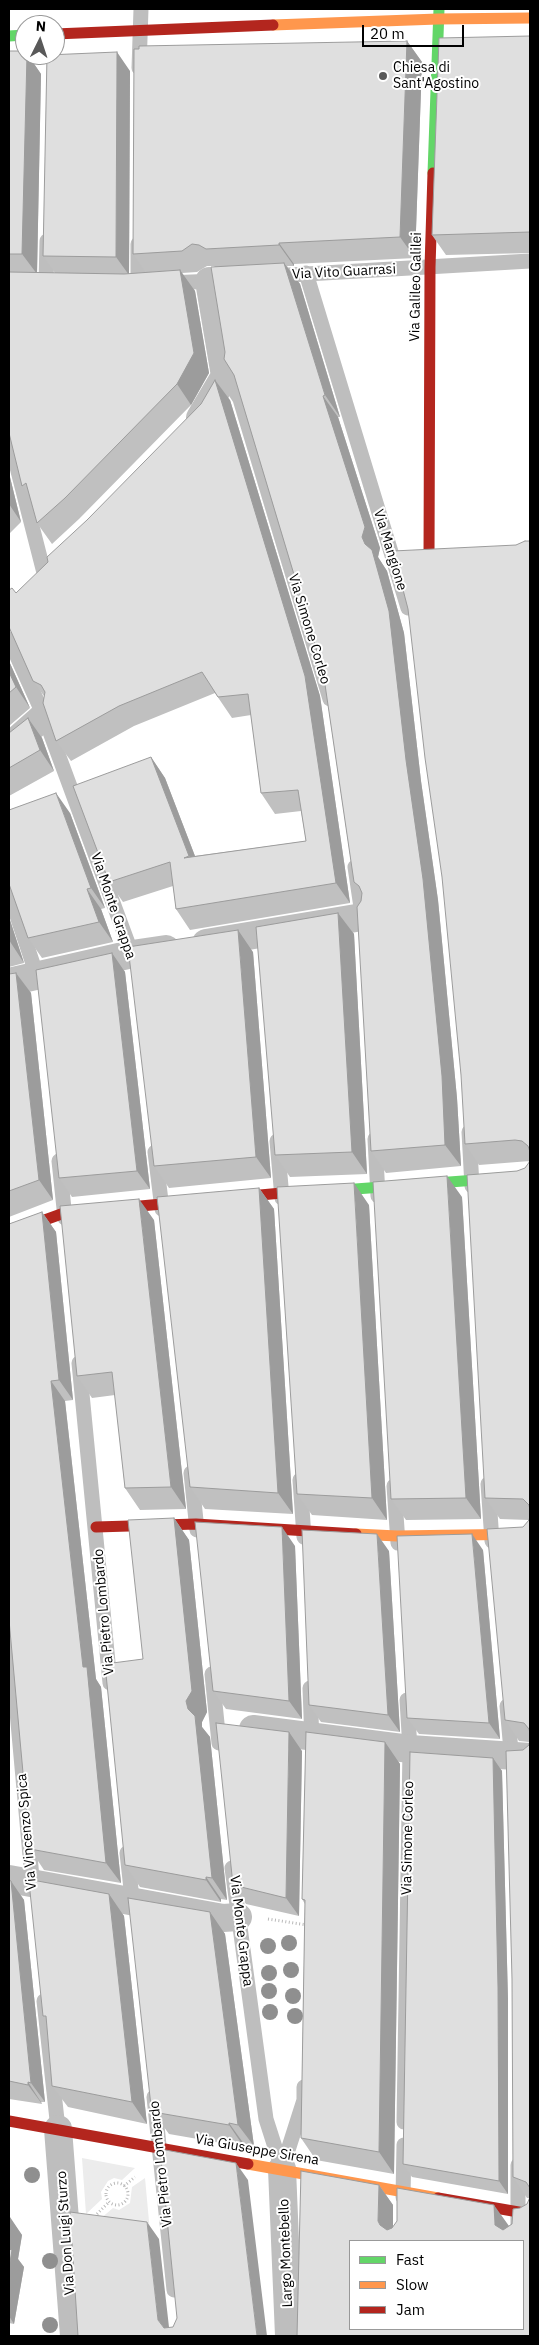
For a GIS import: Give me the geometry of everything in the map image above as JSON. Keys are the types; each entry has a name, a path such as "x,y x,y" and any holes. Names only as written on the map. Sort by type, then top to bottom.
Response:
{"street":[{"path":"65,34 139,31 341,16 438,14 530,18"},
{"name":"Via Galileo Galilei","path":"429,556 430,267 438,14"},
{"path":"185,435 204,414 224,376 218,280"},
{"path":"23,591 68,552"},
{"path":"392,557 457,555"},
{"path":"9,747 44,716"},
{"path":"9,982 39,984 134,963 261,940 363,927"},
{"path":"9,1233 64,1213 282,1193 378,1189 472,1179 530,1176"},
{"path":"96,1527 196,1524 304,1532 397,1536 491,1533 530,1534"},
{"path":"218,1724 312,1746 410,1748 518,1762"},
{"path":"25,1889 133,1912 223,1918 238,1917"},
{"name":"Via Giuseppe Sirena","path":"9,2121 524,2213"},
{"name":"Via Don Luigi Sturzo","path":"58,2129 74,2336"},
{"name":"Largo Montebello","path":"282,2169 289,2336"}],"lane":[{"path":"139,81 141,9"},
{"path":"46,284 47,224"},
{"path":"138,226 138,285"},
{"name":"Via Vito Guarrasi","path":"257,277 530,261"},
{"name":"Via Mangione","path":"306,273 411,623"},
{"path":"120,285 218,280"},
{"path":"27,284 64,284"},
{"name":"Via Simone Corleo","path":"224,376 240,399 329,694 332,714"},
{"path":"9,436 44,573"},
{"name":"Via Monte Grappa","path":"9,639 44,716 134,963"},
{"path":"352,850 363,927"},
{"path":"9,892 39,984"},
{"path":"468,1115 473,1199"},
{"path":"374,1121 379,1208"},
{"path":"276,1124 283,1213"},
{"path":"154,1136 164,1222"},
{"path":"57,1147 66,1233"},
{"name":"Via Pietro Lombardo","path":"78,1351 112,1702"},
{"path":"190,1457 198,1543"},
{"path":"299,1462 304,1551"},
{"path":"487,1464 493,1553"},
{"path":"394,1472 398,1555"},
{"name":"Via Vincenzo Spica","path":"9,1623 25,1889"},
{"path":"210,1657 220,1754"},
{"path":"310,1678 312,1746"},
{"name":"Via Simone Corleo","path":"403,2212 410,1748 406,1681"},
{"path":"505,1687 518,1762"},
{"path":"126,1835 133,1912"},
{"name":"Via Monte Grappa","path":"231,1852 238,1917 266,2119 282,2169"},
{"path":"42,1982 58,2129"},
{"path":"282,2169 304,2100 304,2072"},
{"name":"Via Pietro Lombardo","path":"152,2080 176,2308"},
{"path":"518,2154 524,2213 518,2240"}],"path":[{"path":"238,1917 252,1916 307,1925"},
{"path":"115,2183 124,2186 128,2194 126,2201 120,2205 113,2205 106,2197 107,2190 115,2183"}],"shaded area":[{"path":"82,2158 135,2168 122,2180 114,2178 108,2181 101,2192 102,2199 86,2214"},
{"path":"145,2178 150,2232 93,2225 113,2208 119,2210 130,2203 132,2187"}],"building":[{"path":"530,36 530,232 432,235 439,38"},
{"path":"407,41 400,237 206,249 192,244 182,251 133,254 134,49 139,49 139,46"},
{"path":"9,51 15,51 15,65 27,65 22,254 9,254"},
{"path":"117,52 116,257 43,256 47,65 65,65 65,54"},
{"path":"284,263 325,395 323,396 365,527 362,537 365,544 372,550 389,611 406,760 423,879 442,1076 445,1145 371,1151 357,907 361,901 362,893 359,886 354,882 323,671 234,375 224,359 225,352 211,267"},
{"path":"180,270 194,353 177,384 65,498 37,523 26,483 22,486 9,433 9,272 124,274"},
{"path":"215,380 305,676 336,883 176,909 170,862 109,882 73,786 151,757 189,856 184,858 306,841 298,790 261,793 248,694 218,697 202,672 119,706 56,741 43,703 45,692 41,685 33,681 9,627 9,590 12,588 16,593 48,562 47,557 87,520 201,404"},
{"path":"530,541 530,1152 528,1146 522,1141 515,1140 465,1144 461,1075 442,877 425,758 408,609 393,551 516,545"},
{"path":"9,672 16,687 9,693"},
{"path":"28,718 40,750 9,768 9,733"},
{"path":"56,793 91,888 87,889 99,922 28,938 9,884 9,810"},
{"path":"338,913 352,1152 275,1155 256,927"},
{"path":"238,930 256,1157 154,1166 128,947"},
{"path":"112,953 137,1171 59,1178 36,970"},
{"path":"16,973 39,1180 9,1191 9,974"},
{"path":"530,1161 530,1510 529,1505 523,1499 485,1498 467,1175 517,1171 525,1168"},
{"path":"447,1176 466,1498 391,1499 373,1182"},
{"path":"354,1183 372,1498 297,1494 277,1187"},
{"path":"259,1188 278,1493 190,1487 157,1197"},
{"path":"139,1199 171,1487 125,1488 112,1372 77,1376 60,1206"},
{"path":"42,1212 59,1380 51,1381 83,1667 87,1667 106,1863 30,1849 9,1620 9,1224"},
{"path":"530,1516 530,1733 524,1723 505,1720 487,1529 523,1527"},
{"path":"174,1518 192,1691 186,1701 188,1709 195,1716 212,1878 206,1877 206,1880 125,1865 105,1664 143,1659 128,1520"},
{"path":"195,1522 282,1527 289,1701 213,1691"},
{"path":"302,1530 377,1534 388,1715 309,1705"},
{"path":"472,1534 489,1723 407,1718 397,1536"},
{"path":"216,1723 289,1732 286,1898 233,1885"},
{"path":"306,1732 385,1742 379,2152 301,2138 305,1900 302,1899"},
{"path":"530,1739 530,2188 526,2182 513,2177 512,1979 506,1751 523,1750 529,1745"},
{"path":"410,1752 493,1758 498,1987 499,2181 403,2164"},
{"path":"9,1880 11,1881 31,2083 28,2082 28,2085 9,2081"},
{"path":"32,1880 109,1894 132,2102 52,2086 46,2016 43,2016 29,1882 33,1883"},
{"path":"128,1898 210,1912 238,2125 153,2112"},
{"path":"160,2149 236,2163 257,2336 78,2336 70,2212 147,2222 158,2320 164,2328 173,2327 177,2318"},
{"path":"301,2171 379,2185 378,2221 387,2230 392,2228 397,2221 397,2188 494,2205 495,2225 503,2230 512,2224 513,2209 527,2204 530,2197 530,2336 297,2336"},
{"path":"9,2249 12,2250 9,2268"}],"traffic: fast":[{"path":"433,173 439,9"},
{"path":"9,36 15,36"},
{"path":"342,1190 530,1176"}],"traffic: slow":[{"path":"273,25 438,19 530,18"},
{"path":"356,1534 397,1536 530,1534"},
{"path":"248,2164 438,2198"}],"traffic: jam":[{"path":"65,34 273,25"},
{"path":"429,556 430,267 433,173"},
{"path":"9,1233 64,1213 282,1193 342,1190"},
{"path":"96,1527 196,1524 356,1534"},
{"path":"9,2121 248,2164"},
{"path":"438,2198 530,2214"}],"place":[{"name":"Chiesa di Sant'Agostino","path":"383,76"}]}
